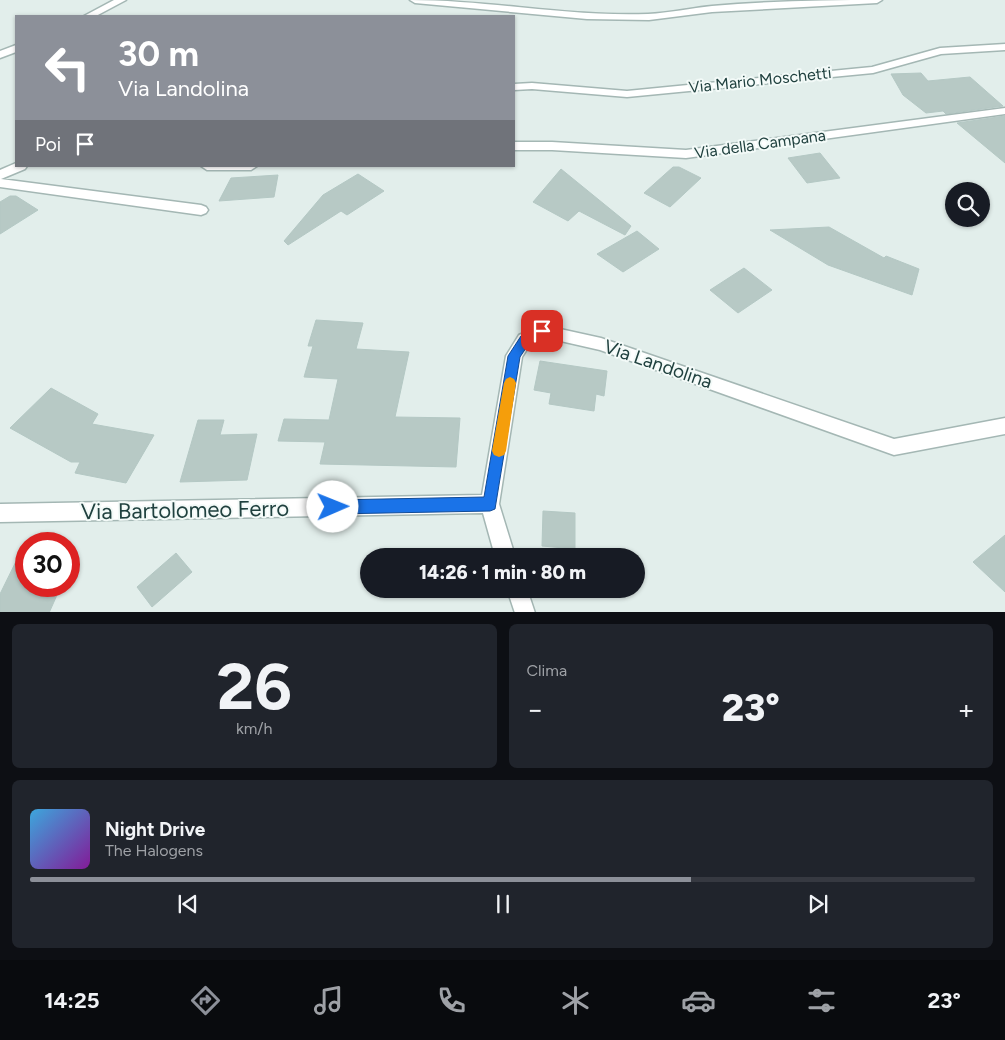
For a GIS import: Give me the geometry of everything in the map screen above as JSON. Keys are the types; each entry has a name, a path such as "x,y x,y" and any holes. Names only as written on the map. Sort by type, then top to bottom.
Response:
{"street":[{"path":"91,15 121,0"},
{"path":"415,0 586,16 649,17 712,9 877,0"},
{"path":"688,0 712,9"},
{"name":"Via Mario Moschetti","path":"515,87 532,86 627,94 873,70 940,51 1005,47"},
{"path":"0,55 15,48"},
{"name":"Via della Campana","path":"515,146 552,146 686,154 1005,112"},
{"path":"0,175 18,167"},
{"path":"0,183 201,210"},
{"name":"Via Landolina","path":"503,548 490,504 514,356 525,339 542,331 601,344 894,447 1005,426"},
{"name":"Via Bartolomeo Ferro","path":"0,513 490,504"},
{"path":"520,598 525,612"}],"building":[{"path":"921,73 928,81 970,77 1003,106 946,114 943,111 926,113 903,95 891,74"},
{"path":"1005,116 1005,163 957,123"},
{"path":"820,153 840,178 807,183 788,158"},
{"path":"673,167 679,167 701,178 670,207 644,193"},
{"path":"561,169 631,226 625,235 579,211 568,221 533,202"},
{"path":"358,174 384,191 347,215 341,211 288,245 284,241 323,195"},
{"path":"278,175 274,197 219,201 231,178"},
{"path":"10,196 16,196 38,210 0,234 0,202"},
{"path":"829,227 884,258 886,256 919,269 912,295 828,265 770,230"},
{"path":"637,231 659,249 623,272 597,254"},
{"path":"744,268 772,290 738,313 710,290"},
{"path":"316,320 363,323 356,349 409,352 395,417 460,418 456,467 320,464 325,442 278,441 284,419 329,420 338,379 304,377 313,346 308,346"},
{"path":"540,361 607,371 604,396 596,394 594,411 549,404 551,393 534,390"},
{"path":"51,388 98,414 92,424 154,435 126,483 75,473 80,462 71,462 10,428"},
{"path":"198,420 224,420 220,435 257,434 247,480 180,482"},
{"path":"543,511 575,513 575,548 542,546"},
{"path":"1005,535 1005,592 973,562"},
{"path":"176,553 192,572 152,607 137,587"},
{"path":"15,563 15,597 56,597 49,612 0,612 0,594"}],"slow traffic":[{"path":"499,451 510,383"}],"route":[{"path":"333,507 490,504 514,356 525,339 542,331"}]}
